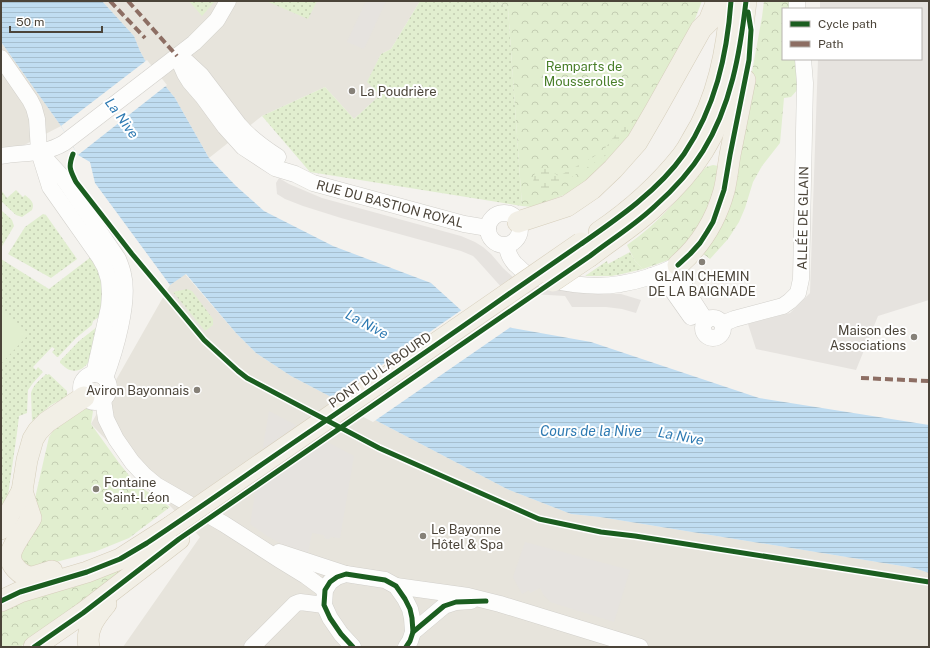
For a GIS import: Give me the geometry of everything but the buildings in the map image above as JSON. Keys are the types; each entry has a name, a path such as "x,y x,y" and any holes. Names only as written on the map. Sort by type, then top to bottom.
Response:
{"main road":[{"path":"701,29 703,18 710,1"},
{"path":"518,222 567,206 592,189 613,170 637,142 701,29 709,21 717,1"},
{"path":"586,250 619,217 665,176 683,155 696,134 715,92 721,68 731,1"},
{"path":"586,250 634,224 676,186 703,151 714,131 732,83 742,38 746,1"},
{"path":"678,265 700,243 707,232 713,222 724,190 749,60 751,30 746,1"},
{"name":"PONT DU LABOURD","path":"175,533 586,250"},
{"path":"1,529 22,491 27,460 33,439 38,430 47,422 93,398"},
{"path":"22,491 32,518 10,554 10,560 14,567 19,572 32,577 74,565 87,572"},
{"path":"1,601 20,592 87,572 120,559 175,533"},
{"path":"34,647 83,613 128,578 175,533"},
{"path":"89,647 88,630 94,618 128,578"}],"street":[{"path":"1,156 39,152 57,147 69,139 194,43 217,20 228,1"},
{"name":"RUE DU BASTION ROYAL","path":"177,56 190,82 225,127 243,147 275,168 295,174 313,183 464,224 488,228"},
{"path":"1,58 34,108 37,119 39,152 63,178 118,259 123,274 125,286 124,303 112,360 99,376"},
{"name":"ALLÉE DE GLAIN","path":"705,324 706,335 713,338 717,337 723,330 722,324 734,319 782,306 798,293 802,279 805,83 803,60"},
{"path":"506,213 515,218 518,222 520,232 518,237 515,241 507,245 497,244 488,233 489,223 496,215 506,213"},
{"path":"507,245 507,251 510,259 524,272 539,278 588,286 621,284 651,276 678,265 686,290 705,324 697,325 672,290 651,276"},
{"path":"93,398 108,394 110,390 108,381 99,376 89,375 85,378 81,387 93,398 116,439 132,462 144,475 156,485 254,543 306,576 324,597 334,623 341,634 353,647"},
{"path":"254,543 346,574 385,580 396,586 468,596 500,604 640,647"},
{"path":"324,597 330,582 337,577 346,574"},
{"path":"396,586 405,599 410,609 412,618 413,632 406,647"},
{"path":"252,647 295,604 324,597"},
{"path":"413,632 444,606 456,602 486,601"}],"shaded area":[{"path":"102,1 420,1 391,49 381,54 368,82 380,95 354,119 325,87 262,116 209,158 175,98 146,62 134,36"},
{"path":"366,1 386,1 364,49 347,42"},
{"path":"820,1 929,1 929,300 878,316 856,370 756,349 748,324 790,313 810,293 818,60 922,60 922,8 820,8"},
{"path":"1,42 61,126 1,157"},
{"path":"279,178 289,184 322,198 461,236 475,242 491,254 516,280 580,292 621,294 641,300 636,313 606,307 572,307 565,296 515,293 503,289 473,256 461,251 341,218 285,199 277,194 276,183"},
{"path":"185,274 236,333 256,353 291,376 507,489 571,514 600,517 914,568 929,573 929,647 123,647 200,537 91,424 170,285"},
{"path":"269,411 354,456 340,538 331,537 327,539 324,538 325,536 323,535 312,533 308,553 282,544 250,524"},
{"path":"525,542 630,570 614,622 550,602 540,588 530,593 529,590 522,594 513,577"}],"green space":[{"path":"189,1 215,1 202,16"},
{"path":"266,1 317,1 308,19"},
{"path":"420,1 496,1 508,8 522,206 310,172 262,116 325,87 354,119 380,95 367,82 381,54 391,49"},
{"name":"Remparts de Mousserolles","path":"496,1 702,1 690,32 652,101 605,167 569,193 532,207 522,206 508,8"},
{"path":"764,1 789,1 790,8 782,8 782,60 795,60 799,88 791,97 784,98 780,143 762,166 753,182 739,222 728,239 710,259 701,252 733,176"},
{"path":"625,123 630,126 608,154 545,194 537,191 533,182 535,172 540,168 547,169 559,176 602,152"},
{"path":"713,165 724,167 708,215 674,258 643,269 635,261 627,245 649,228 706,167"},
{"path":"1,190 7,198 16,190 23,197 25,195 32,202 32,210 22,217 16,215 1,201"},
{"path":"1,210 12,220 14,226 1,248"},
{"path":"43,214 46,215 77,259 51,278 8,254 25,227"},
{"path":"630,252 635,261 643,269 611,276 585,276 607,261 608,264"},
{"path":"91,257 99,272 103,293 99,317 93,321 92,325 76,338 58,357 52,352 55,349 52,347 33,367 36,370 38,367 43,372 28,390 27,413 19,416 7,502 1,518 1,259 49,289"},
{"path":"187,289 192,291 213,319 213,325 205,331 173,292"},
{"path":"1,307 29,334 1,364"},
{"path":"97,327 89,361 83,368 73,371 67,369 60,363 60,361 79,341"},
{"path":"46,374 49,374 67,391 67,395 51,405 32,421 31,393 35,385"},
{"path":"86,405 93,411 91,424 136,484 170,507 129,538 97,551 45,565 23,569 19,561 49,437 57,425"},
{"path":"155,546 56,623 20,647 1,647 1,612 11,606"}],"water":[{"name":"Cours de la Nive","path":"1,1 102,1 134,36 146,62 175,98 209,158 236,186 264,211 333,246 431,283 473,321 591,342 759,398 929,425 929,573 914,568 600,517 571,514 507,489 291,376 256,353 236,333 186,274 170,285 95,183 90,162 78,155 61,126 1,42"}],"pier":[{"path":"147,60 167,85 78,155 61,126"},
{"path":"463,309 474,320 512,326 373,422 331,400"}],"marked path":[{"path":"110,1 145,38"},
{"path":"128,1 177,56"},
{"path":"861,378 929,381"}],"cycle path":[{"path":"1,601 20,592 87,572 120,559 147,543 433,347 637,203 674,167 684,154 704,118 718,81 723,61 731,1"},
{"path":"34,647 83,613 179,539 590,256 631,226 655,206 675,187 693,166 713,134 721,116 733,79 741,40 746,1"},
{"path":"678,265 700,243 707,232 713,222 724,190 749,60 751,30 748,12"},
{"path":"73,154 70,168 76,182 132,254 204,340 247,378 379,448 539,519 601,532 929,582"},
{"path":"353,647 341,634 330,618 324,605 325,590 330,582 337,577 346,574 385,580 396,586 405,599 410,609 412,618 413,632 406,647"},
{"path":"413,632 444,606 456,602 486,601"}],"place":[{"name":"La Poudrière","path":"352,91"},
{"name":"GLAIN CHEMIN DE LA BAIGNADE","path":"702,262"},
{"name":"Maison des Associations","path":"914,337"},
{"name":"Aviron Bayonnais","path":"197,390"},
{"name":"Fontaine Saint-Léon","path":"96,489"},
{"name":"Le Bayonne Hôtel & Spa","path":"423,536"}],"water label":[{"name":"La Nive","path":"122,118"},
{"name":"La Nive","path":"367,324"},
{"name":"La Nive","path":"681,436"}]}
